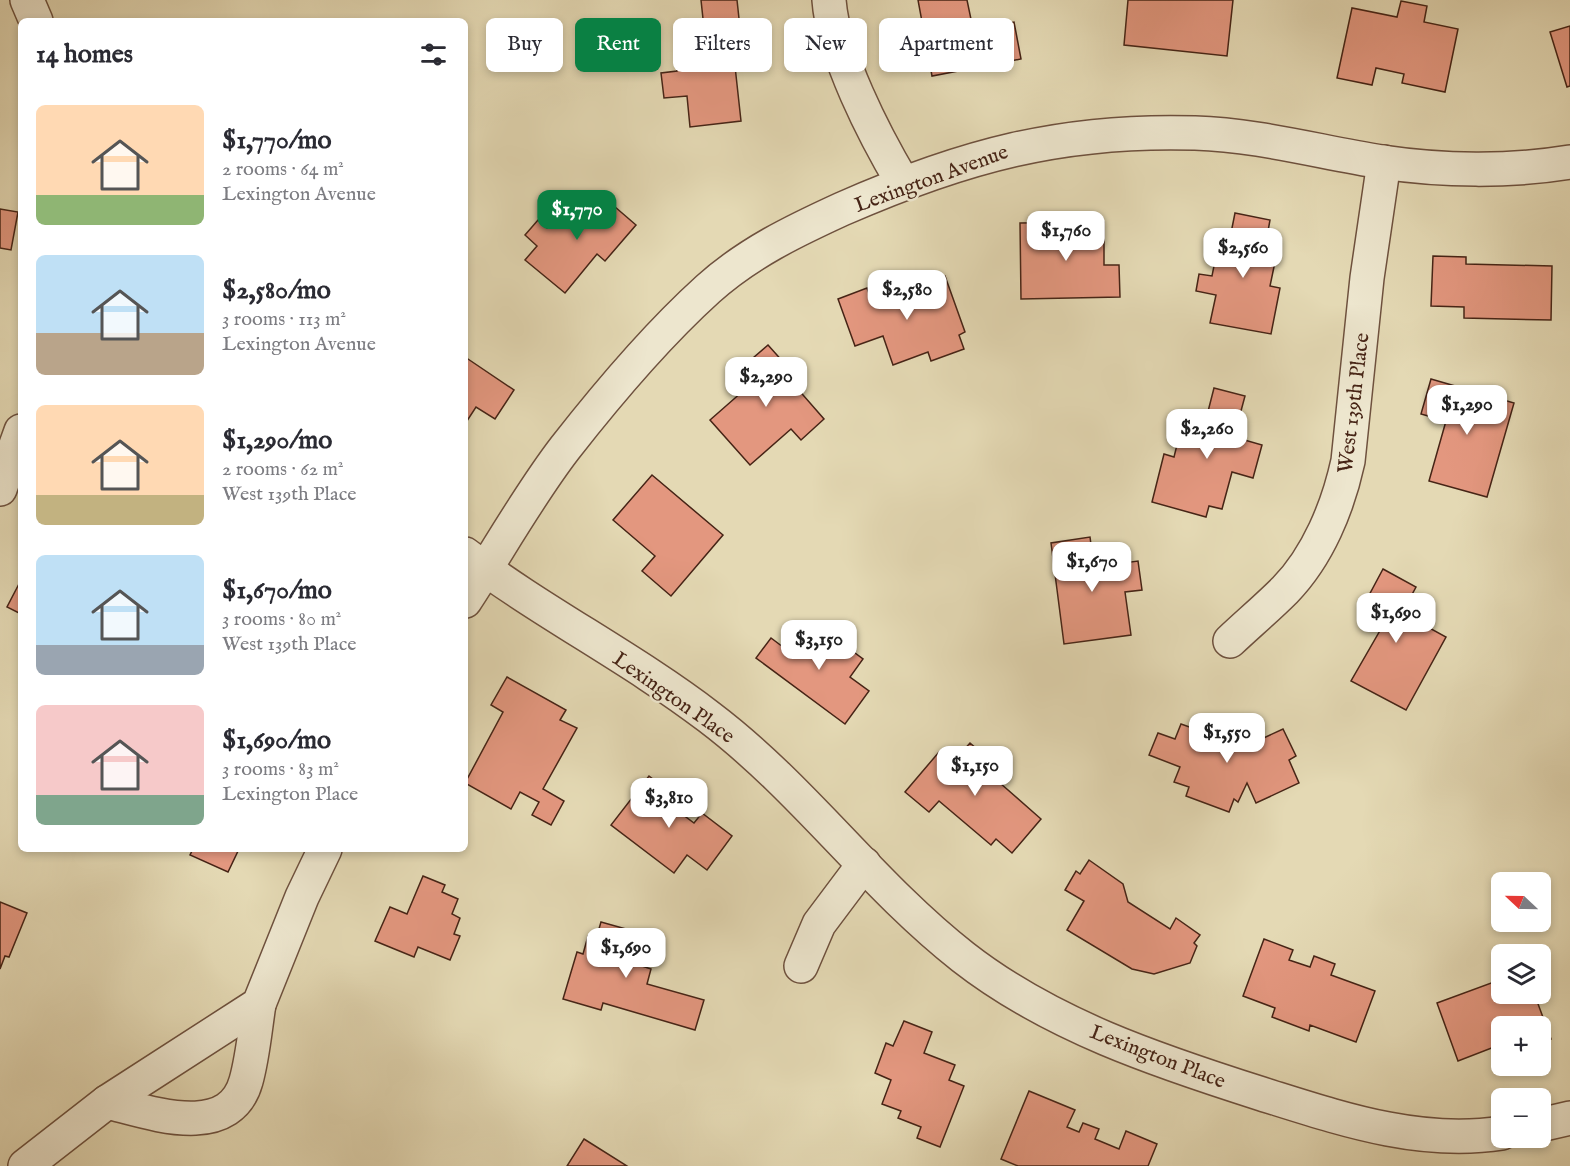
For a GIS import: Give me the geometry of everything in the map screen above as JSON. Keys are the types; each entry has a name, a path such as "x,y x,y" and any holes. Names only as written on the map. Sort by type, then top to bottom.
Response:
{"street":[{"path":"27,0 35,18"},
{"path":"829,0 832,24 851,79 877,140 903,183"},
{"name":"Lexington Avenue","path":"468,590 476,562 564,450 657,341 710,287 777,238 903,183 997,152 1085,136 1195,133 1235,136 1384,162 1471,168 1570,162"},
{"name":"West 139th Place","path":"1230,641 1287,589 1310,557 1333,513 1343,486 1348,461 1367,278 1384,162"},
{"path":"0,489 18,439"},
{"name":"Lexington Place","path":"476,562 709,717 779,776 922,922 965,958 1028,1001 1096,1034 1199,1074 1359,1125 1442,1136 1491,1134"},
{"path":"107,1102 172,1117 208,1118 223,1113 236,1100 245,1083 260,1004 302,897 324,852"},
{"path":"801,966 819,924 864,864"},
{"path":"25,1166 107,1102 260,1004"},
{"path":"1551,1122 1570,1118"}],"building":[{"path":"701,0 737,0 739,18 703,18"},
{"path":"918,0 967,0 971,18 921,18"},
{"path":"1128,0 1233,0 1227,56 1124,45"},
{"path":"1401,1 1427,6 1424,22 1458,29 1445,92 1402,83 1404,74 1376,68 1372,85 1337,78 1352,8 1397,17"},
{"path":"1014,22 1021,59 1014,60"},
{"path":"1570,26 1570,86 1567,87 1550,32"},
{"path":"736,72 741,121 690,127 687,96 664,98 661,73"},
{"path":"931,72 953,72 932,76"},
{"path":"600,194 636,225 605,261 597,254 565,293 525,260 537,246 525,235 538,220 547,228 565,206 580,218"},
{"path":"0,209 18,212 11,250 0,248"},
{"path":"1235,213 1270,220 1263,259 1275,262 1270,286 1280,288 1271,334 1210,323 1216,295 1196,291 1199,274 1212,276 1217,251 1227,253"},
{"path":"1104,222 1104,265 1119,265 1120,297 1021,299 1020,223"},
{"path":"1433,256 1466,257 1466,264 1552,266 1551,320 1464,318 1464,307 1431,306"},
{"path":"945,276 965,332 959,335 964,349 931,361 928,352 893,365 883,336 855,346 838,299 867,288 872,302"},
{"path":"768,345 802,383 796,387 824,419 801,440 791,429 750,465 710,420 751,384 739,370"},
{"path":"468,359 514,390 495,419 476,407 468,419"},
{"path":"1431,379 1514,403 1487,497 1429,481 1446,421 1421,414"},
{"path":"1214,388 1245,396 1234,437 1262,445 1253,478 1232,472 1222,509 1209,506 1206,517 1152,502 1164,454 1174,457 1182,425 1203,431"},
{"path":"652,475 723,535 671,596 642,571 655,556 613,520"},
{"path":"1090,537 1094,567 1138,561 1142,590 1125,592 1131,635 1064,644 1051,543"},
{"path":"1383,569 1416,587 1402,613 1446,637 1406,710 1351,681 1382,627 1359,614"},
{"path":"18,586 18,612 7,607"},
{"path":"813,622 863,659 850,677 869,691 845,724 756,658 771,638 791,653"},
{"path":"507,677 566,710 560,720 577,728 543,789 564,801 551,825 532,815 539,802 520,792 511,809 468,785 468,777 503,712 491,705"},
{"path":"1181,724 1195,729 1206,724 1255,742 1283,729 1296,756 1289,760 1299,783 1256,803 1247,783 1238,802 1234,799 1229,812 1186,796 1189,787 1174,782 1180,767 1149,755 1158,733 1175,739"},
{"path":"970,743 1007,775 1000,783 1041,819 1012,853 996,839 991,845 939,801 929,812 905,792 939,752 952,763"},
{"path":"649,776 684,803 678,811 694,823 702,813 732,836 707,870 687,855 674,873 611,825"},
{"path":"192,852 238,852 228,872 190,855"},
{"path":"1089,860 1123,884 1128,902 1170,929 1176,918 1200,935 1194,943 1197,946 1190,963 1154,974 1132,969 1067,930 1084,901 1065,890 1076,871 1080,874"},
{"path":"423,876 445,885 442,892 458,899 452,914 460,918 454,934 460,936 450,960 418,947 414,957 375,941 390,907 407,914"},
{"path":"0,902 27,913 9,957 5,956 0,969"},
{"path":"601,922 651,936 642,966 651,969 647,984 704,1000 695,1030 603,1003 601,1010 563,999 577,952 583,954 588,936 596,939"},
{"path":"1264,939 1293,950 1289,960 1310,967 1314,956 1335,964 1331,975 1375,991 1356,1042 1310,1025 1309,1031 1272,1017 1275,1008 1243,996"},
{"path":"1491,983 1491,1004 1538,1004 1542,1016 1491,1016 1491,1048 1458,1061 1437,1003"},
{"path":"904,1021 932,1032 924,1053 955,1065 949,1080 964,1086 940,1147 917,1138 921,1127 898,1118 901,1111 882,1104 891,1080 875,1073 886,1043 893,1046"},
{"path":"1029,1091 1075,1110 1067,1127 1079,1132 1083,1123 1099,1129 1095,1139 1119,1149 1126,1131 1157,1144 1148,1166 1018,1166 1001,1159"},
{"path":"584,1139 627,1166 567,1166"}]}
